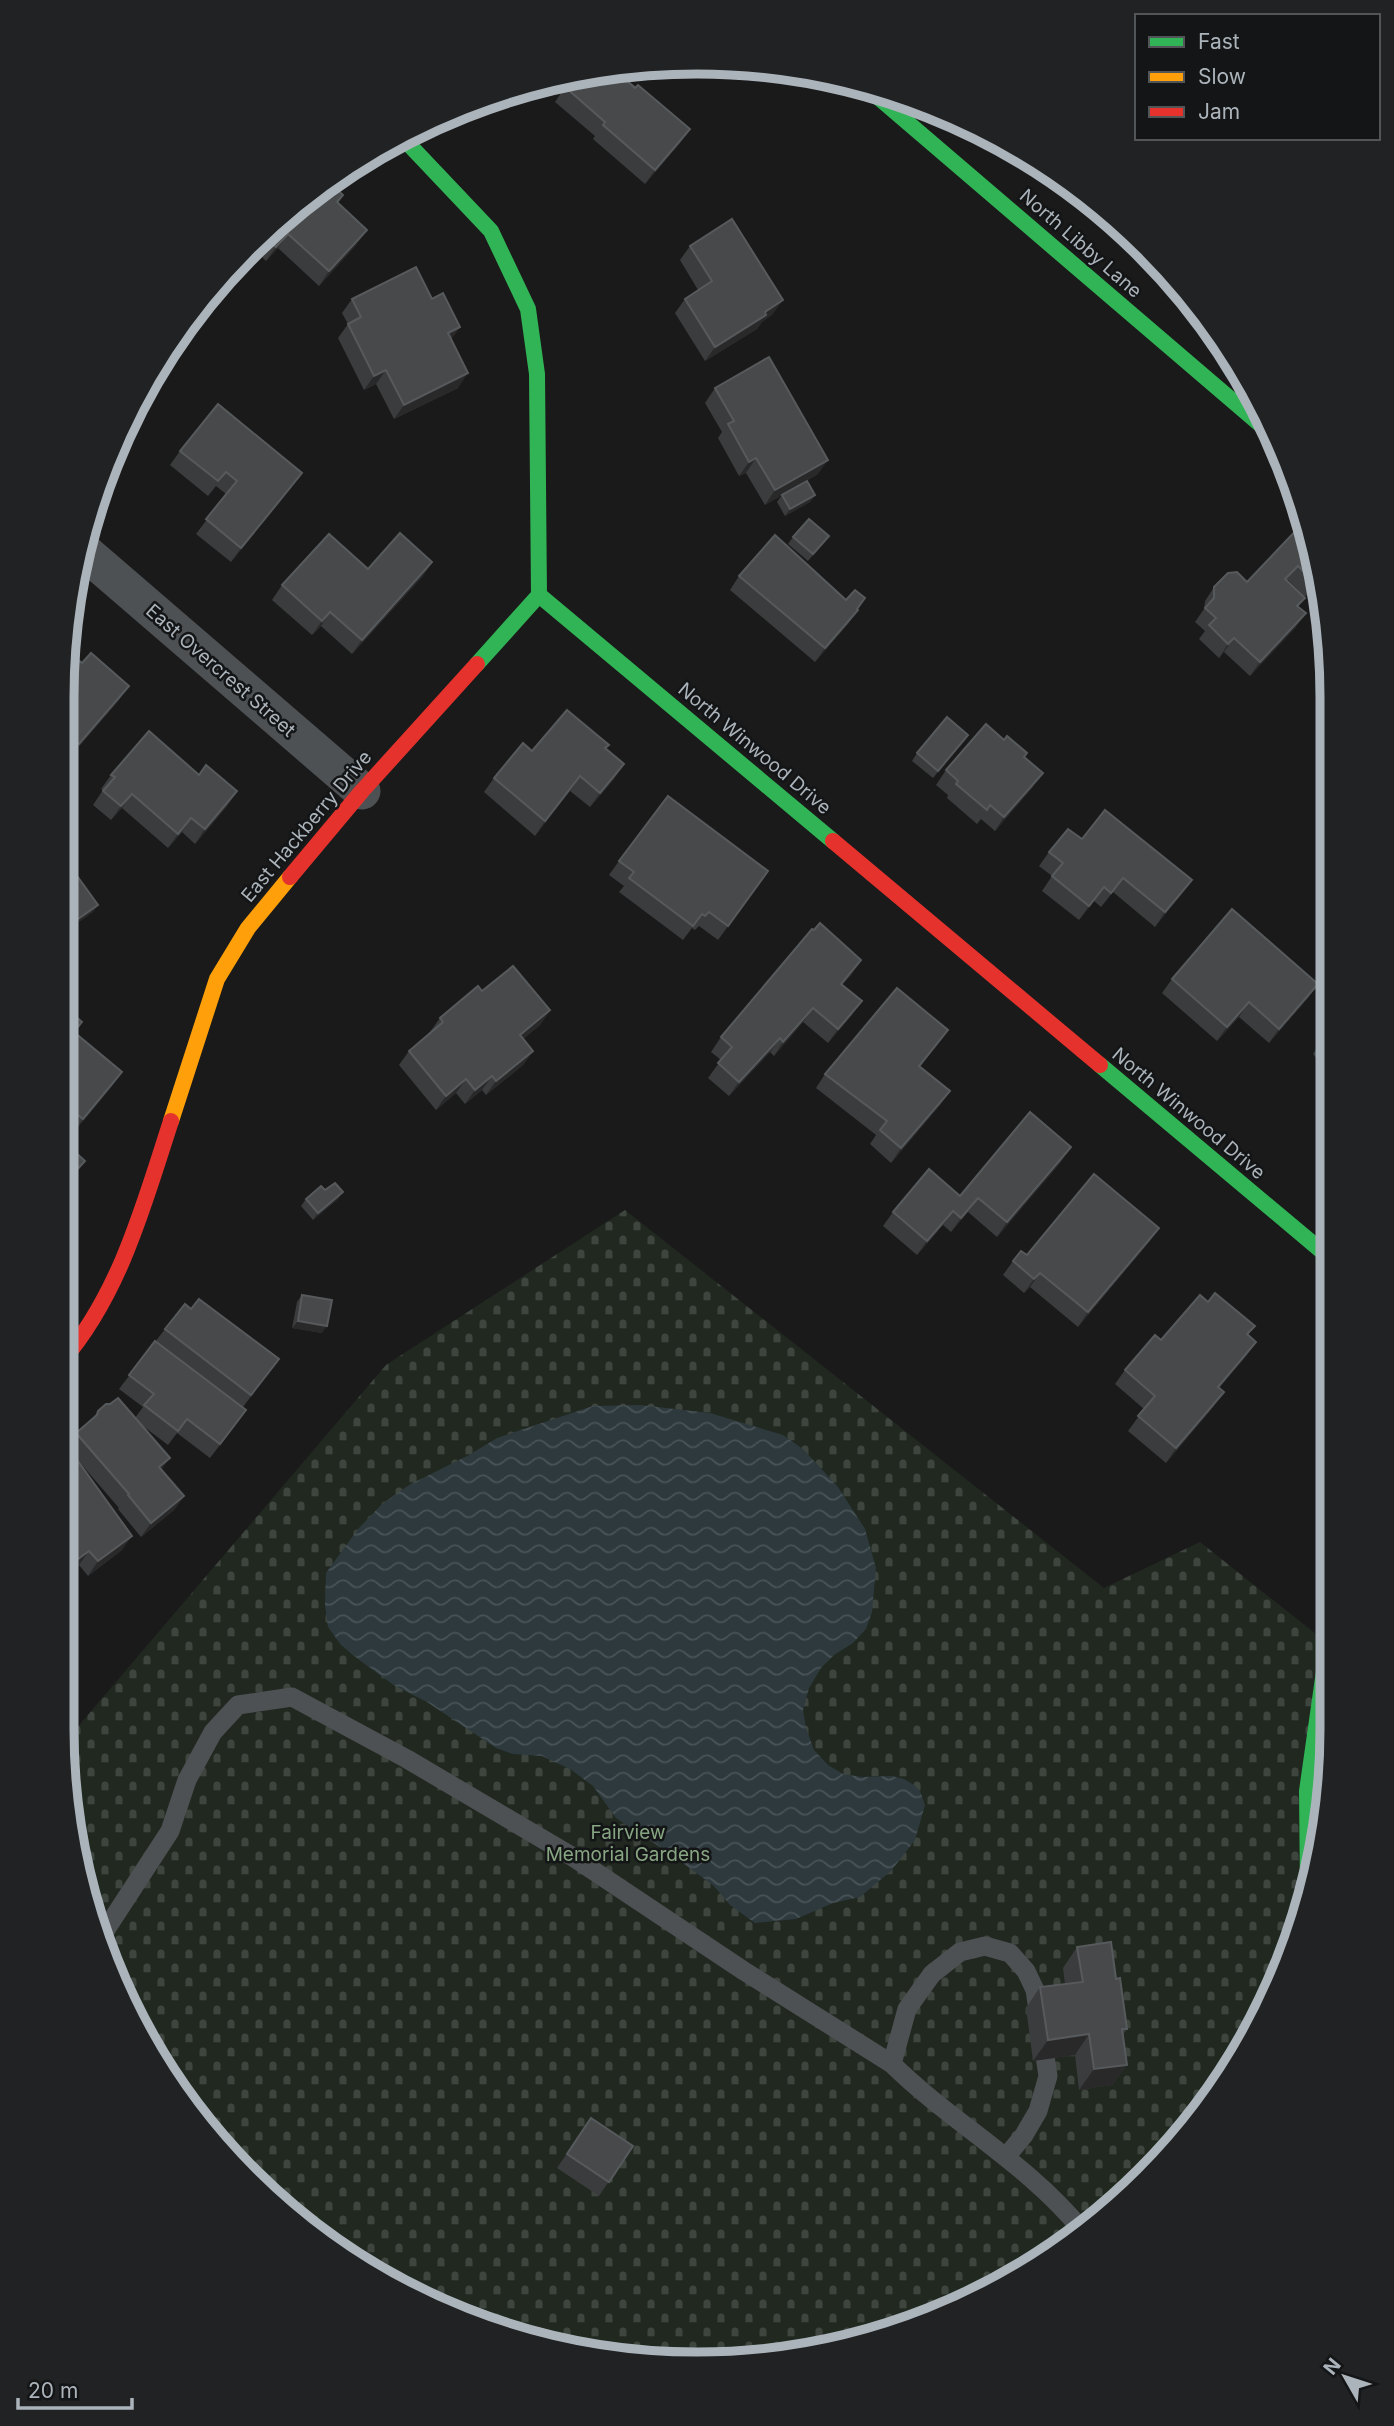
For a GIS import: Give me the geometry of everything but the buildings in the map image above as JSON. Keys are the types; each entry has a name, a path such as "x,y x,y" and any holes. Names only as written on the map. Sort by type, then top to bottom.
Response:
{"street":[{"name":"North Libby Lane","path":"884,103 1256,421"},
{"path":"409,144 491,231 528,309 537,374 539,595"},
{"name":"East Overcrest Street","path":"90,556 362,791"},
{"name":"East Hackberry Drive","path":"74,1347 103,1304 142,1210 217,979 248,928 362,791 539,595"},
{"name":"North Winwood Drive","path":"539,595 1320,1250"},
{"path":"1308,1856 1307,1791 1320,1699"}],"lane":[{"path":"107,1928 170,1831 187,1780 213,1732 238,1706 292,1697 407,1759 573,1857 744,1971 892,2064 918,2089 1006,2157 1061,2205 1077,2224"},
{"path":"892,2064 907,2009 932,1974 960,1952 985,1946 1010,1953 1026,1971 1035,1990 1048,2076 1038,2110 1024,2135 1006,2157"}],"green space":[{"name":"Fairview Memorial Gardens","path":"625,1210 1104,1588 1200,1542 1320,1637 1320,1724 1313,1827 1299,1890 1273,1968 1237,2041 1192,2109 1138,2170 1077,2224 1009,2269 973,2288 936,2305 858,2331 819,2341 738,2351 656,2351 616,2347 575,2341 497,2319 458,2305 385,2269 317,2224 286,2198 256,2170 202,2109 157,2041 138,2005 107,1929 85,1851 75,1770 74,1731 386,1365"}],"water":[{"path":"640,1405 710,1413 783,1435 804,1450 838,1487 865,1529 876,1568 872,1612 866,1629 821,1668 809,1688 803,1710 806,1728 814,1750 828,1765 843,1774 904,1779 920,1791 925,1805 915,1840 891,1871 860,1897 833,1903 796,1919 755,1923 730,1905 714,1886 616,1818 593,1786 570,1769 542,1756 513,1754 496,1748 427,1702 395,1686 341,1645 328,1627 325,1605 326,1573 358,1529 382,1504 409,1485 497,1438 593,1406"}],"traffic: fast":[{"path":"885,103 1256,421"},
{"path":"409,144 491,231 528,309 537,374 539,595 833,841"},
{"path":"477,664 539,595"},
{"path":"1100,1065 1320,1250"},
{"path":"1308,1856 1307,1791 1320,1699"}],"traffic: slow":[{"path":"171,1121 217,979 248,928 290,877"}],"traffic: jam":[{"path":"290,877 362,791 477,664"},
{"path":"833,841 1100,1065"},
{"path":"74,1345 100,1307 115,1278 140,1216 171,1121"}]}
